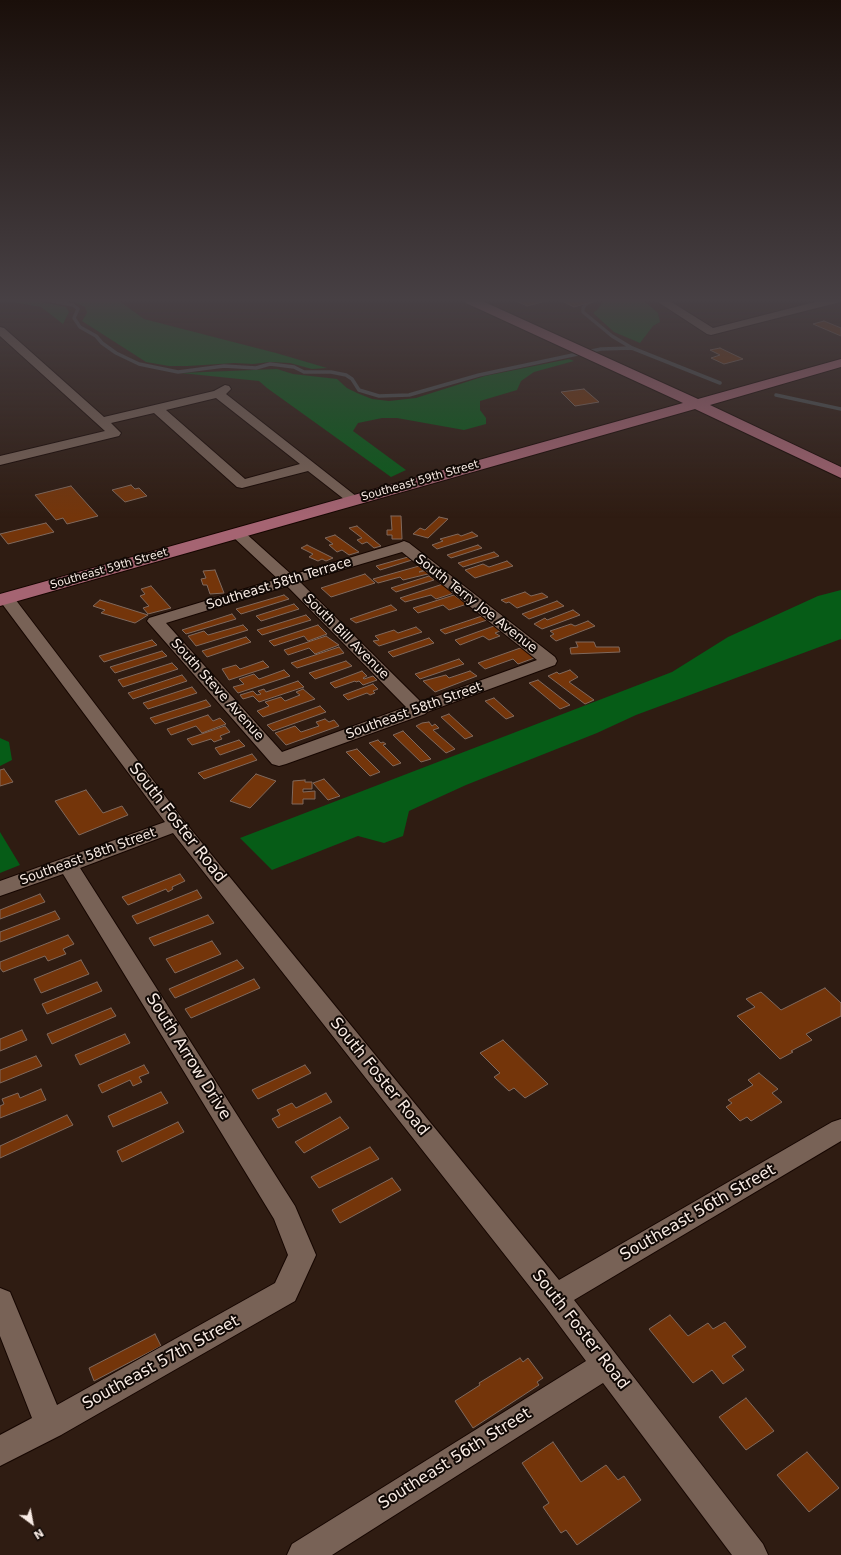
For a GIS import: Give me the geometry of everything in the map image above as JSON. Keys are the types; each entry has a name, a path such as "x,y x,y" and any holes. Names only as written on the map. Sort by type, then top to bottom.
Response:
{"main road":[{"path":"629,373 841,473"},
{"name":"Southeast 59th Street","path":"3,599 806,373"}],"street":[{"path":"0,460 2,461 114,433 47,373"},
{"path":"101,422 221,392 309,466 354,500"},
{"path":"156,408 242,484 309,466"},
{"name":"South Bill Avenue","path":"237,532 290,581 419,710"},
{"name":"Southeast 58th Terrace","path":"155,621 404,546"},
{"name":"South Terry Joe Avenue","path":"404,546 549,661"},
{"name":"South Foster Road","path":"3,599 177,824 555,1297 752,1555"},
{"name":"South Steve Avenue","path":"155,621 279,760"},
{"name":"Southeast 58th Street","path":"279,760 419,710 549,661"},
{"name":"Southeast 58th Street","path":"0,889 177,824"},
{"name":"South Arrow Drive","path":"67,864 286,1214 302,1255"},
{"name":"Southeast 56th Street","path":"555,1297 841,1129"},
{"name":"Southeast 57th Street","path":"0,1451 50,1425 224,1328 285,1292 302,1255"},
{"path":"0,1301 50,1425"},
{"name":"Southeast 56th Street","path":"303,1555 607,1364"}],"green space":[{"path":"181,373 288,373 337,379 347,388 357,393 372,399 389,401 416,398 485,376 502,373 533,373 521,381 517,390 480,401 480,410 486,418 486,424 464,430 397,418 382,418 358,423 353,431 406,470 391,477 259,381"},
{"path":"841,590 841,639 636,715 597,733 466,785 409,811 403,836 384,843 358,836 272,870 240,838 672,672 728,637 818,596"},
{"path":"0,738 9,742 12,760 0,766"},
{"path":"0,832 20,865 0,873"}],"building":[{"path":"584,389 599,402 575,406 561,392"},
{"path":"131,485 135,489 139,488 147,496 125,502 112,490"},
{"path":"71,486 98,516 67,524 63,518 56,520 35,495"},
{"path":"391,516 401,516 402,539 392,539 392,535 387,535 387,530 392,530"},
{"path":"439,517 448,519 428,538 413,534 420,528 425,530"},
{"path":"46,523 54,532 8,544 0,534"},
{"path":"357,526 381,546 374,548 367,542 362,544 357,540 362,538 349,528"},
{"path":"472,532 478,536 437,549 432,545 443,541 440,539 458,534 461,536"},
{"path":"335,535 359,552 349,555 342,550 337,552 329,545 333,544 325,538"},
{"path":"307,545 333,558 326,561 322,559 318,561 309,557 313,554 301,548"},
{"path":"478,545 482,548 451,558 447,555"},
{"path":"494,552 499,556 463,567 458,563"},
{"path":"408,557 412,560 380,570 376,566"},
{"path":"507,561 513,566 475,578 465,570 483,564 489,567"},
{"path":"419,566 424,570 419,572 428,570 432,573 403,580 400,577 378,583 373,579"},
{"path":"215,570 224,593 210,594 207,585 203,585 201,579 206,578 203,571"},
{"path":"365,574 375,583 331,597 321,588"},
{"path":"429,576 434,580 396,592 391,588"},
{"path":"443,584 454,593 436,599 431,595 405,602 400,598"},
{"path":"151,586 171,608 148,614 143,608 149,606 140,596 145,594 141,589"},
{"path":"525,592 531,596 542,593 548,597 517,608 509,602 506,603 501,600"},
{"path":"284,595 289,599 241,614 236,609"},
{"path":"454,595 459,599 464,598 470,603 449,610 443,605 418,613 413,608"},
{"path":"100,600 148,615 135,623 101,613 105,610 93,606"},
{"path":"557,601 564,606 529,619 522,614"},
{"path":"294,604 299,609 261,621 256,616"},
{"path":"391,605 397,610 356,623 350,619"},
{"path":"573,610 580,615 542,629 534,624 545,618 547,620"},
{"path":"232,614 236,619 186,634 182,630"},
{"path":"306,615 311,620 262,635 257,630"},
{"path":"482,616 487,620 445,634 440,630"},
{"path":"588,621 595,626 556,641 550,636 554,634 550,631 571,624 575,626"},
{"path":"243,625 248,630 196,646 188,636 204,631 208,635"},
{"path":"318,625 327,634 308,641 304,636 274,646 269,641"},
{"path":"494,626 500,631 495,633 500,636 489,640 483,636 460,645 455,640"},
{"path":"416,627 422,632 379,646 373,641 379,640 375,636 394,630 398,633"},
{"path":"326,636 339,645 315,654 309,648 288,655 284,650"},
{"path":"246,637 251,642 207,657 202,651"},
{"path":"429,638 434,643 393,657 388,652"},
{"path":"152,640 157,645 104,662 99,656"},
{"path":"576,642 594,642 596,647 619,647 620,652 571,654 570,648 578,647"},
{"path":"526,646 537,657 518,664 513,659 485,669 478,663"},
{"path":"339,647 344,653 297,668 291,663"},
{"path":"162,651 167,656 115,673 110,667"},
{"path":"459,659 464,664 420,679 415,674"},
{"path":"263,661 269,667 229,680 222,669 236,665 240,669"},
{"path":"346,661 352,666 315,679 309,673"},
{"path":"172,663 178,669 123,687 118,680"},
{"path":"284,670 290,676 238,693 233,687 244,684 239,679 254,674 259,679"},
{"path":"570,670 578,677 569,682 594,700 585,704 548,676 557,672 559,674"},
{"path":"362,671 367,676 363,678 364,679 373,676 377,680 363,685 359,681 355,681 335,688 330,683"},
{"path":"470,671 477,676 435,692 423,681 446,675 449,678"},
{"path":"182,675 187,681 133,699 128,693"},
{"path":"538,680 570,705 560,709 529,683"},
{"path":"298,681 304,687 259,702 253,696 243,699 240,695 253,691 257,695 261,694 258,691 264,689 266,692"},
{"path":"373,684 378,689 373,691 375,693 370,695 367,693 348,700 343,695"},
{"path":"192,687 197,693 148,709 143,703"},
{"path":"303,689 315,699 263,717 257,711 269,706 265,702 281,697 285,701 300,695 296,692"},
{"path":"494,698 514,716 506,719 485,701"},
{"path":"206,700 211,706 155,724 150,718"},
{"path":"320,706 326,712 273,731 267,725"},
{"path":"449,714 473,736 465,739 441,717"},
{"path":"208,715 213,721 220,718 226,724 202,733 196,726 171,735 167,729"},
{"path":"325,719 329,722 334,720 339,726 286,745 275,733 295,726 301,732 319,726 316,722"},
{"path":"429,722 432,726 435,724 439,728 433,730 455,749 446,753 416,726"},
{"path":"225,726 230,732 220,736 222,739 214,742 211,739 192,745 187,739"},
{"path":"403,731 431,759 421,762 393,735"},
{"path":"239,740 245,746 220,755 215,748"},
{"path":"378,740 381,743 383,742 386,744 383,745 401,763 393,766 369,743"},
{"path":"357,749 380,772 370,776 346,752"},
{"path":"252,754 257,760 204,779 198,773"},
{"path":"4,769 13,782 0,786 0,770"},
{"path":"256,774 276,781 250,808 230,801"},
{"path":"324,779 340,796 328,800 313,783"},
{"path":"305,780 305,782 312,782 312,789 303,789 303,792 315,791 315,799 303,799 303,804 292,804 293,781"},
{"path":"86,790 103,813 122,806 128,815 79,835 55,801"},
{"path":"180,874 185,881 172,887 173,889 168,892 166,889 128,905 122,897"},
{"path":"197,890 202,898 137,924 132,916"},
{"path":"40,894 45,902 0,919 0,910"},
{"path":"55,911 60,919 0,942 0,932"},
{"path":"208,915 214,923 154,946 149,938"},
{"path":"68,935 74,944 63,949 66,954 48,961 45,956 3,972 0,968 0,962"},
{"path":"212,941 221,954 175,973 166,959"},
{"path":"81,960 89,974 41,993 34,979"},
{"path":"237,960 244,968 175,998 169,989"},
{"path":"254,979 260,988 191,1018 185,1009"},
{"path":"97,982 102,991 47,1014 42,1004"},
{"path":"825,988 841,1003 841,1016 806,1034 812,1040 791,1051 793,1052 780,1059 737,1016 755,1007 746,999 761,992 781,1010"},
{"path":"111,1008 116,1016 52,1044 47,1034"},
{"path":"22,1030 27,1040 0,1051 0,1039"},
{"path":"125,1034 130,1043 80,1065 75,1055"},
{"path":"503,1040 548,1084 525,1098 514,1088 509,1091 494,1077 500,1073 480,1053"},
{"path":"36,1056 42,1066 0,1083 0,1070"},
{"path":"144,1065 149,1073 139,1077 142,1082 133,1086 130,1080 102,1093 98,1085"},
{"path":"305,1065 311,1073 258,1099 252,1090"},
{"path":"759,1073 778,1089 772,1093 782,1102 751,1121 747,1117 740,1121 726,1107 732,1103 728,1100 753,1085 748,1080"},
{"path":"41,1089 46,1100 0,1118 0,1106 4,1104 2,1099 18,1093 20,1098"},
{"path":"161,1092 168,1103 113,1127 108,1116"},
{"path":"326,1093 332,1102 278,1128 272,1119 280,1115 277,1110 292,1103 296,1108"},
{"path":"67,1115 73,1125 0,1158 0,1146"},
{"path":"340,1117 349,1128 304,1153 295,1142"},
{"path":"178,1122 184,1132 122,1162 117,1151"},
{"path":"370,1147 379,1159 319,1188 311,1177"},
{"path":"392,1178 401,1190 340,1223 332,1210"},
{"path":"670,1315 688,1336 708,1323 713,1329 725,1322 746,1347 732,1356 744,1370 723,1384 712,1370 693,1383 649,1329"},
{"path":"155,1334 161,1346 94,1381 89,1368"},
{"path":"520,1358 523,1362 528,1358 543,1378 537,1382 539,1385 473,1428 455,1401 480,1385 479,1383"},
{"path":"746,1398 774,1431 746,1450 719,1417"},
{"path":"553,1442 581,1482 606,1465 618,1480 624,1476 641,1500 577,1545 566,1530 561,1533 543,1507 549,1503 522,1463"},
{"path":"807,1452 839,1488 809,1512 777,1475"}],"waterway":[{"path":"334,373 346,375 352,379 359,390 379,396 409,395 490,373"},
{"path":"694,373 720,383"},
{"path":"776,395 841,409"}]}
